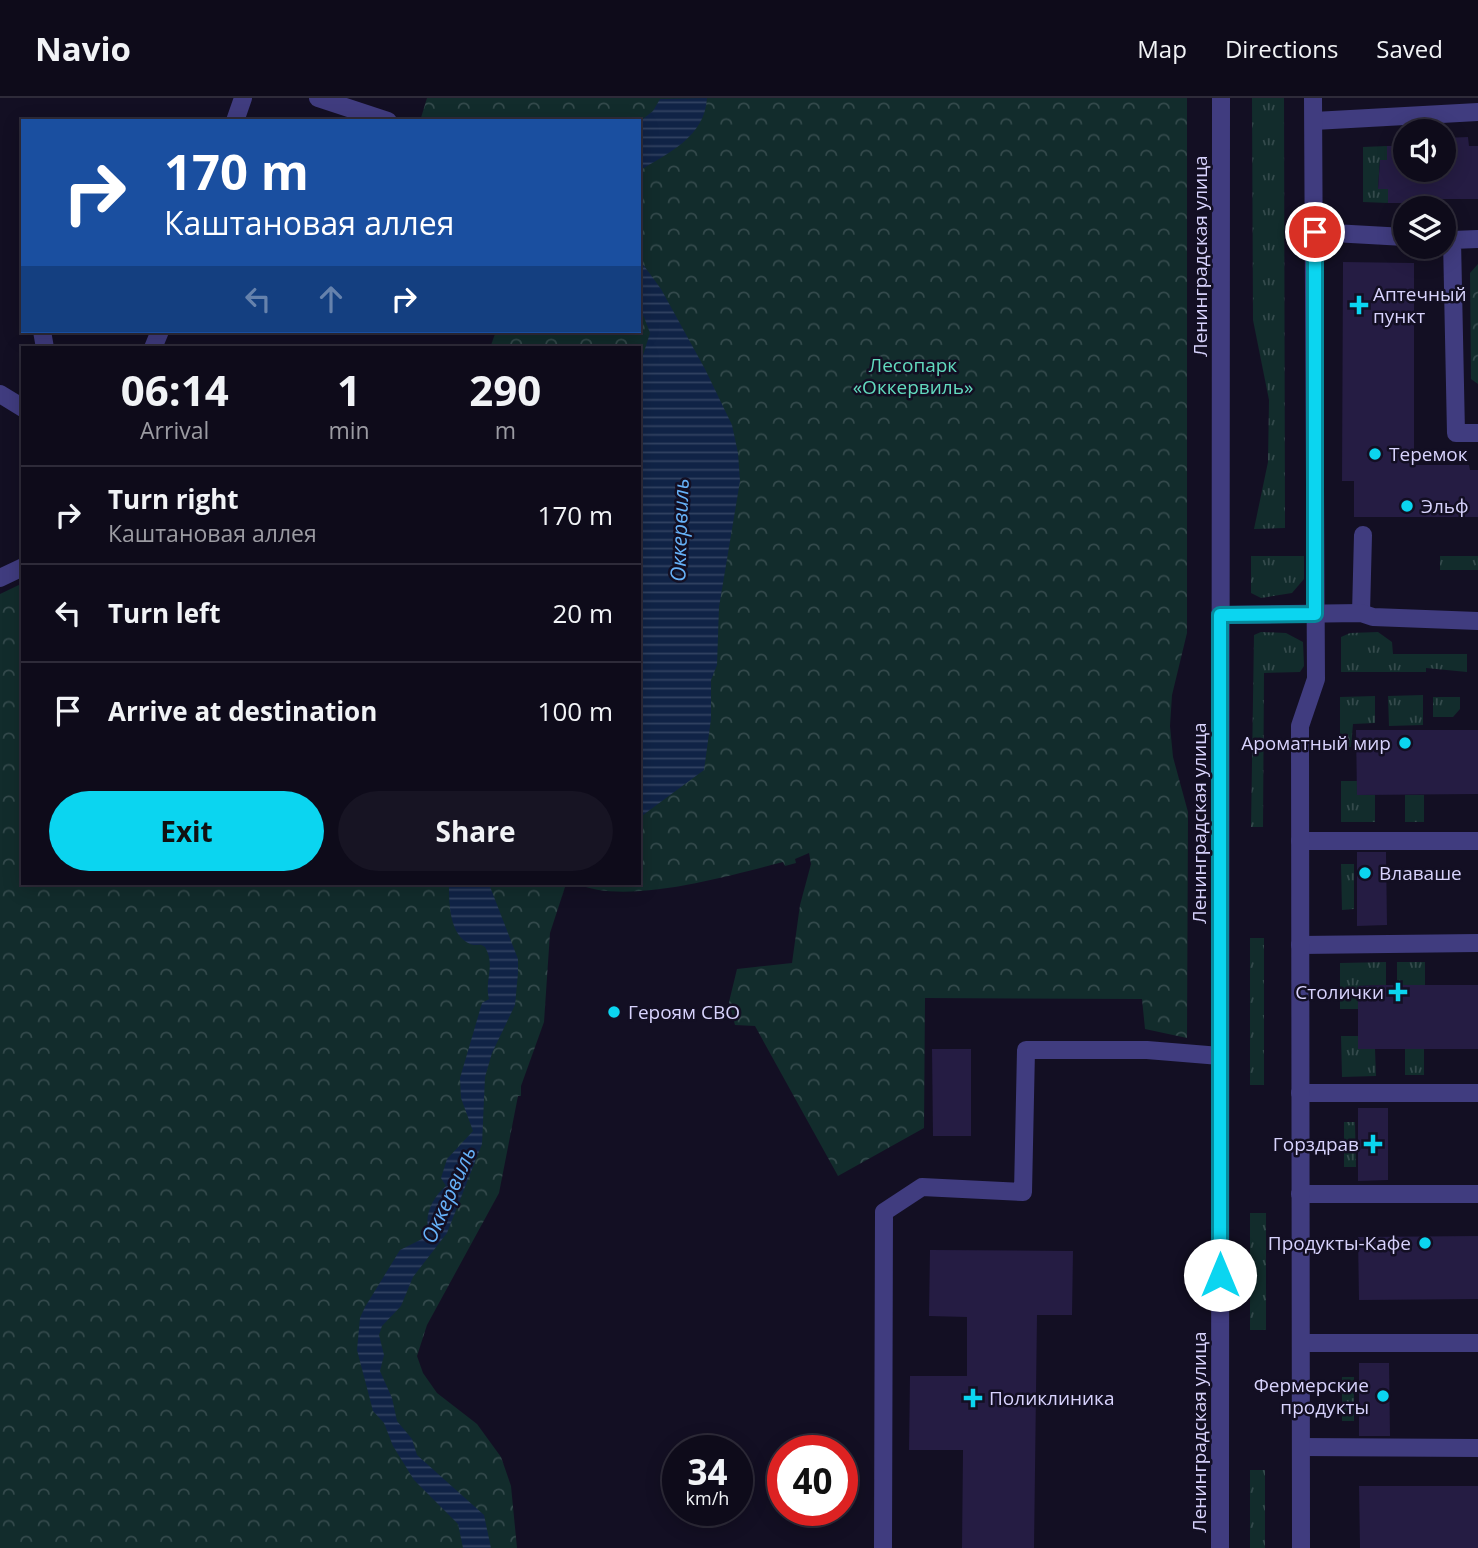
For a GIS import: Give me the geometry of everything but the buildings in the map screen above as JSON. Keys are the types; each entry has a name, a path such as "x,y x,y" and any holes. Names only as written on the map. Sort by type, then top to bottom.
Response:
{"street":[{"path":"236,119 243,98"},
{"path":"318,98 382,119"},
{"name":"Ленинградская улица","path":"1220,1548 1221,98"},
{"path":"1301,1548 1300,726 1316,679 1313,98"},
{"path":"1314,121 1447,105 1478,113"},
{"path":"1315,232 1393,236"},
{"path":"1456,240 1478,239"},
{"path":"1449,259 1456,433 1478,433"},
{"path":"0,394 21,407"},
{"path":"1361,613 1363,535"},
{"path":"0,578 21,568"},
{"path":"1220,615 1361,613 1373,617 1478,621"},
{"path":"1300,841 1478,841"},
{"path":"1300,945 1478,943"},
{"path":"883,1548 884,1212 922,1187 1023,1192 1026,1050 1147,1050 1220,1056"},
{"path":"1300,1093 1478,1093"},
{"path":"1300,1194 1478,1194"},
{"path":"1301,1343 1478,1343"},
{"path":"1301,1447 1478,1448"}],"green space":[{"name":"Лесопарк «Оккервиль»","path":"427,98 1187,98 1187,633 1172,695 1170,726 1173,757 1188,812 1187,1038 1145,1029 1142,999 925,998 924,1128 838,1176 755,1026 735,1025 729,1002 737,969 792,963 800,905 811,864 809,853 795,859 796,863 785,866 783,862 651,890 623,892 598,890 581,885 641,885 641,346 491,346 495,333 641,333 641,119 421,119"},
{"path":"1252,98 1284,98 1285,528 1254,529 1268,462 1269,400 1253,320"},
{"path":"1387,146 1387,160 1380,160 1378,188 1388,189 1388,203 1363,202 1363,147"},
{"path":"1478,264 1478,384 1471,379 1470,273"},
{"path":"1251,556 1304,556 1304,579 1292,593 1261,598 1251,593"},
{"path":"1440,556 1478,556 1478,570 1440,570"},
{"path":"21,584 21,885 566,885 550,933 544,1022 521,1086 521,1096 518,1096 499,1193 427,1325 417,1356 423,1373 437,1393 477,1424 501,1457 511,1486 517,1548 0,1548 0,594"},
{"path":"1261,632 1286,633 1303,642 1304,666 1300,672 1264,673 1263,827 1251,827 1254,635"},
{"path":"1378,632 1392,642 1393,654 1467,654 1467,672 1426,668 1426,672 1341,672 1341,637 1350,633"},
{"path":"1423,695 1423,725 1389,726 1388,696"},
{"path":"1375,696 1375,723 1353,724 1351,747 1340,748 1340,697"},
{"path":"1433,697 1460,697 1460,709 1453,717 1433,717"},
{"path":"1341,781 1357,781 1357,795 1375,795 1375,822 1341,822"},
{"path":"1405,795 1424,795 1424,822 1405,822"},
{"path":"1341,864 1354,864 1354,909 1342,910"},
{"path":"1250,938 1264,938 1264,1085 1250,1085"},
{"path":"1386,962 1386,985 1358,986 1358,1009 1340,1009 1340,963"},
{"path":"1397,962 1425,962 1425,985 1397,985"},
{"path":"1341,1036 1358,1036 1358,1049 1375,1049 1376,1076 1342,1077"},
{"path":"1405,1049 1424,1049 1424,1075 1405,1075"},
{"path":"1344,1122 1355,1122 1356,1167 1344,1167"},
{"path":"1250,1213 1266,1213 1266,1330 1250,1330"},
{"path":"1342,1377 1354,1377 1354,1421 1342,1421"},
{"path":"1250,1470 1265,1470 1265,1548 1250,1548"}],"water":[{"path":"707,98 705,112 692,133 673,150 641,170 641,120 653,111 660,99"},
{"name":"Оккервиль","path":"641,262 661,289 732,425 740,481 719,607 717,665 711,680 711,719 704,770 641,817 641,362 650,333 641,309"},
{"name":"Оккервиль","path":"449,885 489,885 518,959 515,1005 492,1053 485,1077 482,1144 447,1233 413,1277 401,1306 382,1326 379,1335 384,1355 380,1371 392,1398 397,1421 412,1439 417,1455 484,1515 491,1548 463,1548 458,1524 414,1480 393,1446 384,1423 373,1411 357,1350 360,1318 365,1307 400,1250 422,1239 428,1228 431,1205 446,1186 441,1178 447,1159 473,1131 461,1098 460,1078 482,1003 489,999 490,960 485,947 470,944 458,934 449,900"}],"place":[{"name":"Аптечный пункт","path":"1359,305"},
{"name":"Теремок","path":"1375,454"},
{"name":"Эльф","path":"1407,506"},
{"name":"Ароматный мир","path":"1405,743"},
{"name":"Влаваше","path":"1365,873"},
{"name":"Столички","path":"1398,992"},
{"name":"Героям СВО","path":"614,1012"},
{"name":"Горздрав","path":"1373,1144"},
{"name":"Продукты-Кафе","path":"1425,1243"},
{"name":"Фермерские продукты","path":"1383,1396"},
{"name":"Поликлиника","path":"973,1398"}],"route":[{"path":"1220,1275 1220,615 1315,614 1315,232"}]}
